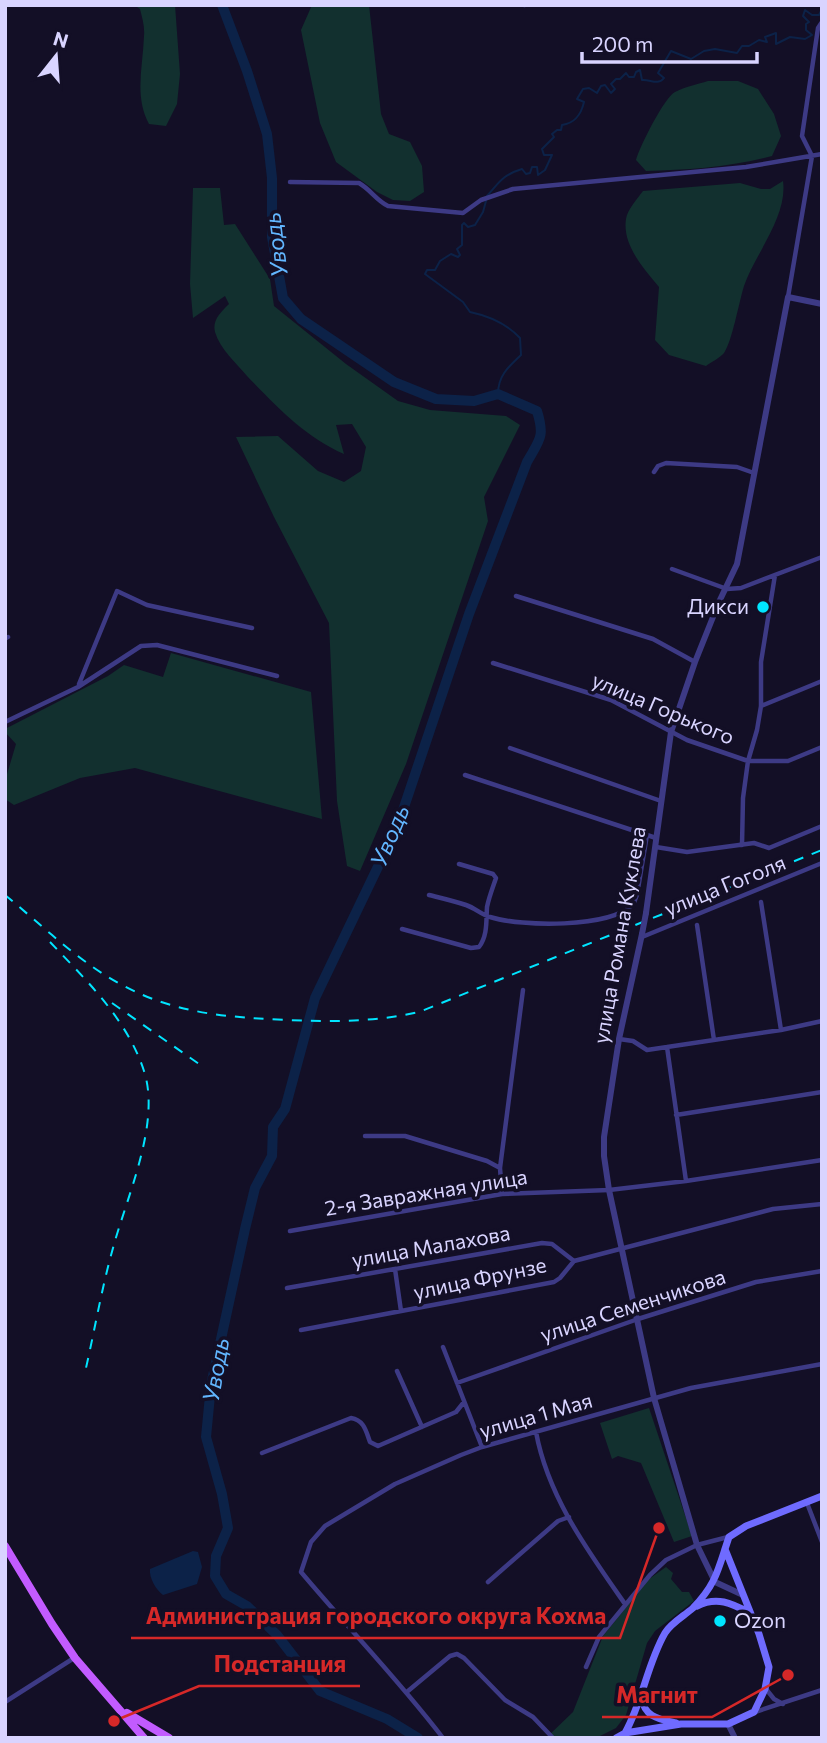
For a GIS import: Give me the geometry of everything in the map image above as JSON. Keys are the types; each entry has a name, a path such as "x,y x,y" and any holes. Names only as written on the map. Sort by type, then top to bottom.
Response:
{"main road":[{"path":"625,1733 643,1690 654,1653 667,1629 693,1607 715,1582 729,1537 746,1527 822,1496"},
{"path":"5,1546 75,1658 144,1738"},
{"path":"615,1738 625,1733 681,1724 728,1724 754,1712 765,1689 769,1667 725,1548"},
{"path":"693,1607 709,1600 722,1600 750,1613"},
{"path":"643,1690 643,1708 648,1713 654,1718 681,1724"},
{"path":"118,1707 169,1738"}],"street":[{"path":"822,22 818,27 802,136 812,156 788,297 822,304"},
{"path":"290,182 359,183 368,188 378,201 388,206 463,213 481,201 513,189 746,167 822,154"},
{"name":"улица Романа Куклева","path":"715,1582 697,1545 654,1398 609,1190 604,1137 619,1039 646,913 671,732 695,662 737,564 788,297"},
{"path":"653,472 666,463 737,467 754,473"},
{"path":"672,569 727,589 741,588 822,556"},
{"path":"742,845 743,798 748,761 761,706 761,662 775,575"},
{"path":"78,687 117,591 147,605 252,628"},
{"path":"516,596 653,639 695,662"},
{"path":"5,722 78,687 141,646 157,645 278,676"},
{"name":"улица Горького","path":"493,663 611,700 687,740 748,761 788,761 822,747"},
{"path":"761,706 822,681"},
{"path":"510,748 661,801"},
{"path":"465,775 657,838"},
{"path":"656,847 687,852 754,843 769,848 822,826"},
{"path":"429,895 465,905 488,917 532,923 589,921 609,917 633,905 647,835"},
{"name":"улица Гоголя","path":"641,936 822,863"},
{"path":"402,929 471,948 479,947 483,943 487,908 496,878 493,874 458,864"},
{"path":"761,902 781,1030"},
{"path":"697,925 714,1040"},
{"path":"502,1194 500,1168 523,990"},
{"path":"619,1039 633,1041 647,1050 781,1030 822,1021"},
{"path":"667,1047 686,1181"},
{"path":"676,1115 822,1092"},
{"path":"365,1136 405,1136 487,1161 500,1168"},
{"name":"2-я Завражная улица","path":"290,1231 502,1194 609,1190 822,1160"},
{"name":"улица Фрунзе","path":"301,1331 554,1282 560,1279 574,1261 773,1209 822,1204"},
{"name":"улица Малахова","path":"287,1288 542,1243 552,1244 574,1261"},
{"path":"395,1269 401,1311"},
{"name":"улица Семенчикова","path":"457,1383 638,1319 756,1282 822,1271"},
{"path":"443,1347 482,1447"},
{"name":"улица 1 Мая","path":"408,1691 352,1632 301,1572 311,1542 325,1526 395,1484 482,1447 691,1388 822,1364"},
{"path":"397,1371 422,1427"},
{"path":"262,1453 351,1418 358,1419 363,1424 370,1442 378,1446 456,1412 464,1402"},
{"path":"536,1433 557,1496 573,1528 625,1605"},
{"path":"807,1502 822,1542"},
{"path":"488,1582 558,1521 569,1517"},
{"path":"586,1667 599,1637 666,1560 697,1545 729,1537"},
{"path":"715,1582 744,1595"},
{"path":"443,1738 408,1691 450,1656 457,1654 505,1700 533,1717 553,1738"},
{"path":"5,1702 75,1658"},
{"path":"765,1689 783,1704"},
{"path":"754,1712 822,1690"},
{"path":"728,1724 734,1738"}],"green space":[{"path":"134,5 175,5 180,74 177,104 166,126 149,124 144,114 140,81 144,29 140,9"},
{"path":"312,5 369,5 381,114 389,134 410,142 422,166 424,192 410,201 393,200 377,192 336,162 320,123 301,30"},
{"path":"708,81 738,81 758,89 774,114 781,136 772,156 709,167 646,171 636,160 665,103 675,92"},
{"path":"783,181 781,208 744,286 733,331 724,353 706,366 669,355 655,340 659,287 635,256 627,238 626,219 630,208 643,191 740,183 770,189"},
{"path":"193,188 220,188 224,225 235,224 270,279 274,306 346,364 398,401 430,410 506,416 520,425 484,497 488,521 406,764 360,871 347,866 337,801 329,623 236,437 278,436 318,471 344,482 361,471 366,447 352,424 336,425 344,454 316,439 292,420 247,376 224,350 215,332 216,320 229,304 225,296 193,318 190,284"},
{"path":"171,653 311,692 322,819 135,768 80,778 14,805 5,799 5,781 16,744 5,729 108,676 124,665 163,677"},
{"path":"649,1408 692,1536 674,1542 641,1463 618,1456 612,1459 600,1423"},
{"path":"666,1567 673,1573 671,1579 682,1592 689,1592 694,1601 655,1631 647,1643 626,1715 616,1728 596,1738 546,1738 573,1712 603,1636 649,1579"}],"water":[{"path":"193,1551 198,1552 202,1567 197,1584 163,1595 154,1583 150,1569"}],"waterway":[{"name":"Уводь","path":"222,5 267,134 272,178 272,237 283,298 301,319 394,382 436,399 474,401 498,394 537,411 541,427 538,443 527,462 469,614 398,825 315,998 285,1109 273,1127 272,1156 255,1188 211,1385 206,1437 222,1494 228,1528 216,1556 215,1576 226,1594 247,1606 277,1635 320,1691 387,1719 418,1738"},
{"path":"487,196 515,171 522,169 526,174 530,173 532,167 537,167 538,175 545,170 552,155 544,155 542,149 554,137 552,134 561,130 562,125 574,120 579,114 584,102 577,99 583,89 589,88 597,93 601,86 605,85 611,93 615,89 611,84 616,79 626,73 629,77 634,77 640,70 642,80 659,82 664,78 658,73 671,51 691,59 704,51 715,49 737,53 742,46 749,46 759,40 767,42 765,37 776,33 776,44 790,37 805,39 812,35 806,30 806,24 809,22 803,16 805,10 812,15 819,15 822,9"},
{"path":"486,201 475,225 462,225 462,245 457,249 460,255 458,257 451,254 440,261 435,270 427,270 425,274 463,302 470,312 497,321 520,338 521,355 502,377 498,394"}],"railway":[{"path":"5,895 93,967 124,986 163,1003 243,1017 353,1021 419,1012 822,850"},
{"path":"50,942 116,1017 137,1052 148,1091 148,1113 140,1159 109,1263 86,1368"},
{"path":"112,1003 199,1064"}],"place":[{"name":"Дикси","path":"763,607"},
{"name":"Администрация городского округа Кохма","path":"659,1528"},
{"name":"Ozon","path":"720,1621"},
{"name":"Магнит","path":"788,1675"},
{"name":"Подстанция","path":"114,1721"}]}
